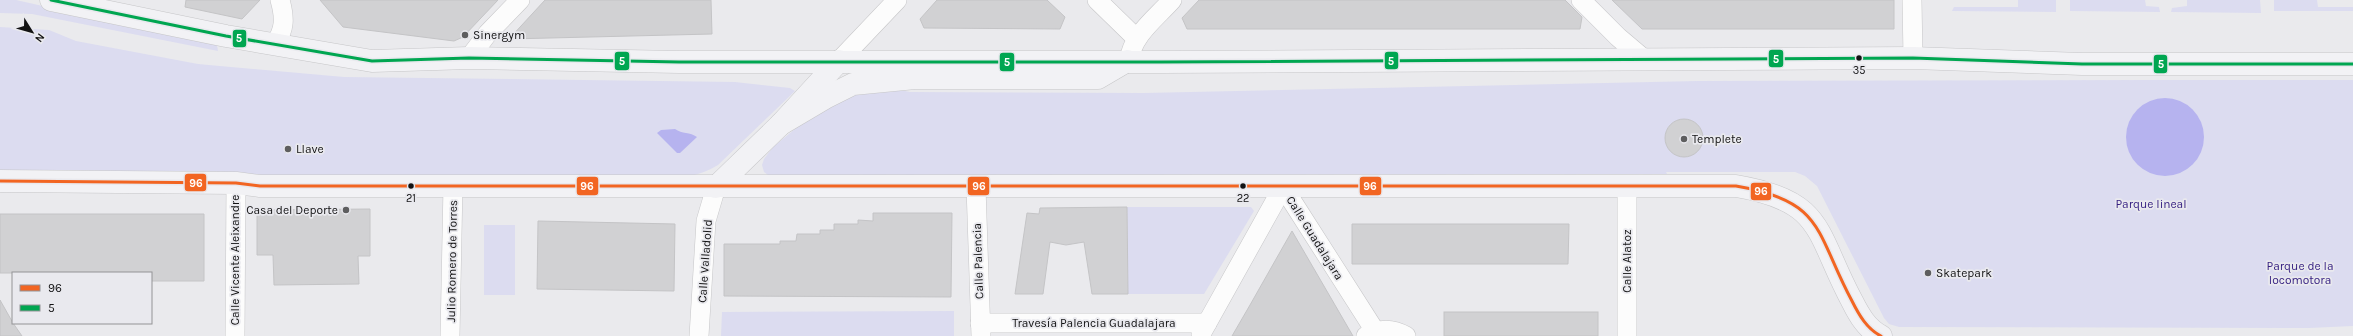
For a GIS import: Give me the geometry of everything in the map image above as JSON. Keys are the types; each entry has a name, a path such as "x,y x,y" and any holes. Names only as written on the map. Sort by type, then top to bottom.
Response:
{"main road":[{"path":"51,0 226,36 372,61 469,58 671,62 1202,62 1913,58 2082,64 2353,64"},
{"path":"781,124 824,98 854,84 915,78 1098,78 1129,61"},
{"path":"716,187 781,124 839,62"},
{"path":"0,181 236,183 260,186 1736,186 1762,190 1795,204 1812,220 1825,240 1840,278 1864,322 1881,336"}],"street":[{"path":"275,44 283,31 284,14 280,0"},
{"path":"469,58 488,33 520,0"},
{"path":"839,62 897,0"},
{"path":"1097,0 1136,38"},
{"path":"1129,61 1130,48 1136,38 1172,0"},
{"path":"1581,0 1618,37 1644,59"},
{"path":"1912,0 1913,58"},
{"name":"Calle Vicente Aleixandre","path":"235,336 236,183"},
{"name":"Julio Romero de Torres","path":"450,336 453,185"},
{"name":"Calle Alatoz","path":"1627,186 1627,336"},
{"name":"Calle Valladolid","path":"699,336 706,221 716,187"},
{"name":"Calle Palencia","path":"976,187 981,329"},
{"name":"Calle Guadalajara","path":"1204,330 1283,187"},
{"name":"Calle Guadalajara","path":"1283,187 1370,334"},
{"name":"Travesía Palencia Guadalajara","path":"981,329 1204,330"},
{"path":"1370,334 1386,329 1397,331 1406,336"}],"green space":[{"path":"0,0 16,0 217,45 218,51 32,14 0,13"},
{"path":"2018,0 2056,0 2056,12 1952,11 1954,7 2018,7"},
{"path":"2070,0 2145,0 2146,6 2159,7 2160,12 2070,11"},
{"path":"2187,0 2260,0 2261,13 2171,12 2172,8 2187,6"},
{"path":"2274,0 2317,0 2318,7 2353,7 2353,11 2274,11"},
{"path":"0,27 49,30 76,41 198,64 344,77 735,82 790,88 795,91 718,165 696,175 685,177 625,179 0,173"},
{"name":"Parque lineal","path":"2353,80 2353,326 2309,328 1899,327 1889,324 1884,318 1817,186 1805,176 1795,172 1666,172 1667,174 768,175 764,172 762,165 764,159 773,147 823,106 862,89 891,88 910,92 1144,93 1698,81"},
{"path":"1127,207 1251,207 1254,211 1204,294 1128,294"},
{"path":"484,225 515,225 515,295 484,295"},
{"path":"954,311 954,336 721,336 722,312"}],"water":[{"path":"2165,98 2180,101 2193,109 2201,122 2204,137 2201,152 2193,165 2180,173 2165,176 2150,173 2137,165 2129,152 2126,137 2129,122 2137,109 2150,101"},
{"path":"675,129 697,137 680,153 677,153 657,133 661,130"}],"building":[{"path":"186,0 260,0 242,19 185,7"},
{"path":"320,0 498,0 463,37 454,41 343,27"},
{"path":"545,0 711,0 712,34 509,39"},
{"path":"937,0 1047,0 1065,17 1060,29 924,28 920,19"},
{"path":"1199,0 1565,0 1582,17 1580,29 1187,29 1182,18"},
{"path":"1612,0 1894,0 1894,29 1642,29"},
{"name":"Templete","path":"1680,119 1688,119 1698,124 1702,131 1702,145 1698,152 1688,157 1680,157 1670,152 1668,149 1665,142 1665,134 1670,124 1673,122"},
{"path":"1127,207 1128,294 1092,294 1084,242 1066,245 1050,242 1043,294 1015,294 1027,213 1039,214 1040,208"},
{"path":"370,209 370,256 358,256 359,284 274,285 273,255 257,255 257,210"},
{"path":"873,213 952,213 951,297 724,296 724,244 780,244 780,241 796,241 797,234 820,234 820,230 834,230 834,224 858,224 858,220 873,221"},
{"path":"0,214 204,214 204,281 152,281 152,272 0,273"},
{"path":"538,221 675,224 674,291 537,289"},
{"path":"1352,224 1569,224 1568,264 1352,264"},
{"path":"1292,231 1353,336 1232,336"},
{"path":"0,300 12,321 12,324 14,324 22,336 0,336"},
{"path":"1444,312 1598,312 1598,336 1444,336"}],"transit line":[{"name":"5","path":"51,0 226,36 372,61 469,58 679,62 1161,62 1913,58 2082,64 2353,64"},
{"name":"96","path":"0,181 236,183 260,186 1736,186 1765,192 1786,201 1802,211 1814,223 1823,238 1840,277 1855,306 1868,326 1881,336"}],"place":[{"name":"Sinergym","path":"465,35"},
{"name":"35","path":"1859,58"},
{"name":"Templete","path":"1684,139"},
{"name":"Llave","path":"288,149"},
{"name":"21","path":"411,186"},
{"name":"22","path":"1243,186"},
{"name":"Casa del Deporte","path":"346,210"},
{"name":"Skatepark","path":"1928,273"}],"park label":[{"name":"Parque de la locomotora","path":"2300,273"}]}
